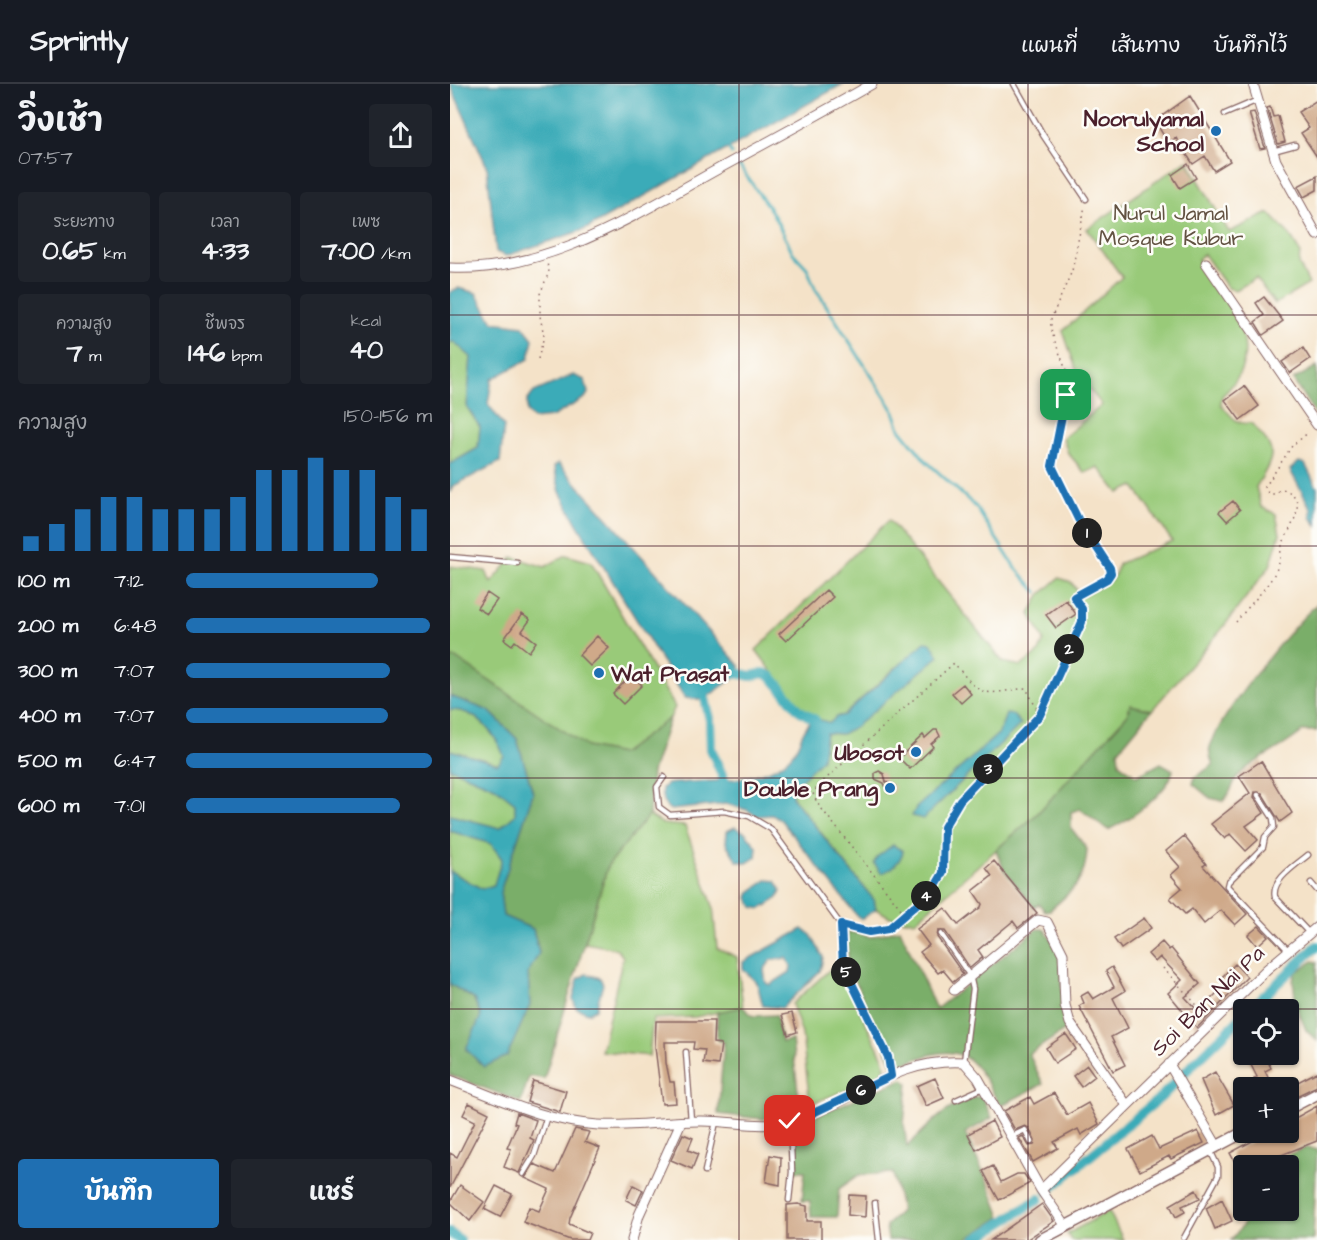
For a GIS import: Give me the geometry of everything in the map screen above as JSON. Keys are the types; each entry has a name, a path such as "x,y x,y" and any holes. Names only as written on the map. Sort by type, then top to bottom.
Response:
{"street":[{"path":"450,268 486,267 574,245 636,216 872,84"},
{"path":"1253,84 1273,151 1317,235"},
{"path":"1307,217 1317,212"},
{"path":"1206,263 1314,428"},
{"path":"954,990 1024,930 1038,920 1047,922 1064,954 1065,1005 1070,1023 1126,1104"},
{"name":"Soi Ban Nai Pa","path":"1041,1190 1126,1104 1288,950 1313,930"},
{"path":"450,1080 547,1116 595,1125 691,1121 765,1127 807,1116 909,1068 938,1061 964,1062 983,1088 1041,1190 1065,1225"},
{"path":"1169,1064 1213,1148"},
{"path":"1299,1103 1317,1094"},
{"path":"632,1240 639,1215 681,1122"},
{"path":"1040,1240 1233,1138"}],"lane":[{"path":"1014,84 1043,135 1086,199"},
{"path":"1225,114 1258,100"},
{"path":"1273,151 1295,145"},
{"path":"450,556 517,563"},
{"path":"663,777 657,787 659,807 670,815 724,811 749,816 771,829 841,925 843,965 888,1057 891,1076"},
{"path":"1258,795 1273,818 1274,827 1265,837 1263,847 1228,882 1227,886 1288,950"},
{"path":"1308,855 1276,883 1273,890 1275,897 1313,930"},
{"path":"1311,883 1317,890"},
{"path":"841,925 869,932 888,929 933,890"},
{"path":"941,934 970,976 973,989 964,1062"},
{"path":"686,1052 691,1121"},
{"path":"956,1100 983,1088"},
{"path":"523,1174 538,1146 547,1116"},
{"path":"789,1200 792,1172 790,1121"},
{"path":"705,1171 717,1122"},
{"path":"1010,1137 1025,1130 1031,1142"},
{"path":"1184,1238 1218,1176 1213,1148"},
{"path":"875,1203 879,1240"}],"path":[{"path":"1074,597 1107,579 1111,573 1078,519 1052,466 1066,395 1067,377 1059,346 1050,328 1051,319 1072,271 1086,199"},
{"path":"538,359 544,336 540,316 540,294 549,272 546,253"},
{"path":"1236,622 1278,567 1282,545 1297,516 1298,502 1290,491 1282,489 1273,494 1268,493 1265,487 1292,446 1314,428"},
{"path":"933,890 943,873 944,827 960,800 1040,715 1082,622 1082,609 1072,594"},
{"path":"905,914 817,804 813,794 827,776 954,663 973,687 981,691 991,693 1026,688 1040,715"},
{"path":"1162,968 1213,1022"}],"green space":[{"name":"Nurul Jamal Mosque Kubur","path":"1187,160 1229,232 1269,213 1289,234 1300,252 1299,264 1309,284 1275,304 1256,278 1236,290 1228,288 1204,254 1198,259 1232,309 1240,326 1244,344 1244,361 1237,378 1222,396 1221,404 1231,416 1241,423 1251,423 1270,447 1270,460 1256,487 1261,507 1276,514 1280,534 1270,566 1221,630 1152,710 1130,705 1128,715 1037,814 915,921 892,918 876,909 874,900 792,796 793,788 822,759 826,733 842,734 896,667 844,715 836,717 830,724 809,714 799,704 756,650 889,520 1003,662 1021,666 1039,652 1044,640 1030,614 1040,595 1059,578 1071,582 1081,596 1110,580 1117,571 1118,564 1172,541 1134,486 1119,493 1098,467 1085,473 1068,453 1063,438 1102,405 1078,375 1063,331 1122,277 1087,229"},
{"path":"450,342 454,342 471,357 467,407 480,427 478,448 450,464"},
{"path":"1317,366 1317,417 1293,380"},
{"path":"566,555 591,562 675,707 670,718 621,754 586,747 454,657 450,661 450,566 486,571 491,583 513,557 545,567"},
{"path":"1317,604 1317,731 1303,731 1246,769 1237,777 1223,801 1210,798 1193,784 1195,777 1213,765 1209,749 1217,732 1257,672"},
{"path":"454,657 587,747 621,754 670,718 652,772 649,815 608,865 544,1079 529,1076 521,1102 450,1075 450,984 474,999 481,1016 466,1049 530,1005 528,973 539,952 533,929 503,916 500,892 533,793 517,739 489,711 450,696 450,661"},
{"path":"1130,705 1152,710 1118,751 1119,763 1137,776 1161,763 1173,770 1170,779 1156,797 1126,820 1108,830 1080,809 1071,812 1071,828 1087,849 1081,877 1072,890 1050,910 1045,911 1039,904 1034,907 1004,870 996,850 1037,814 1127,715"},
{"path":"450,710 468,713 484,724 505,756 499,764 450,750"},
{"path":"450,768 495,787 515,803 515,815 500,828 450,815"},
{"path":"649,815 663,824 685,826 713,906 717,948 737,957 743,1007 695,1017 653,1019 649,1056 601,1051 623,957 617,949 585,943 608,865"},
{"path":"450,831 492,844 502,859 494,885 482,889 450,871"},
{"path":"900,929 936,1009 1037,929 1045,929 1059,954 1063,1010 1067,1029 1029,1054 1043,1084 1000,1106 979,1070 959,1054 947,1052 933,1054 894,1067 848,965 847,931 870,937"},
{"path":"1313,961 1317,962 1317,1041 1306,1030 1299,1013 1299,999 1295,999 1293,980 1296,972"},
{"path":"837,963 884,1060 885,1070 879,1078 810,1104 802,1034 792,1004"},
{"path":"743,1007 753,1016 776,1015 782,1042 792,1040 800,1109 763,1119 718,1114 724,1042 717,1040 717,1012"},
{"path":"903,1079 908,1083 904,1124 907,1147 941,1115 970,1099 982,1096 992,1118 965,1133 1001,1217 966,1240 888,1240 886,1226 901,1210 893,1173 859,1175 839,1189 837,1217 811,1217 810,1201 802,1201 805,1171 796,1171 795,1124"},
{"path":"1308,1147 1317,1150 1313,1240 1231,1240 1244,1221 1299,1221 1299,1155 1287,1155"},
{"path":"1109,1211 1123,1240 1071,1240 1067,1234"}],"water":[{"path":"450,84 843,84 586,229 506,256 496,252 487,167"},
{"path":"458,288 476,293 493,322 523,326 533,339 529,359 492,379 488,404 504,426 500,462 453,486 450,493 450,464 478,448 480,427 467,407 471,357 454,342 450,342 450,292"},
{"path":"573,375 585,380 588,393 585,398 552,417 533,419 527,412 527,401 534,392"},
{"path":"1299,462 1305,464 1317,488 1317,526 1311,517 1311,509 1290,470"},
{"path":"558,463 740,666 739,674 703,700 685,698 577,524 560,492 554,467"},
{"path":"925,642 931,643 939,656 855,727 842,734 826,733 822,759 793,788 792,797 874,900 876,909 862,919 858,917 780,819 772,815 757,816 747,810 726,804 671,810 664,803 662,788 667,784 748,777 777,767 793,754 810,722 818,719 830,723 836,717 844,715"},
{"path":"450,696 489,711 517,739 533,793 500,892 503,916 533,929 539,953 528,973 530,1005 507,1056 484,1067 466,1049 481,1016 474,999 450,984 450,871 482,889 494,885 502,859 491,844 450,831 450,815 500,828 515,815 515,803 495,787 450,768 450,750 498,764 504,756 484,724 468,713 450,710"},
{"path":"1006,714 1013,715 1021,724 923,819 912,816 916,808 999,733"},
{"path":"735,827 746,833 757,847 756,857 747,863 737,861 726,843 727,831"},
{"path":"893,845 903,851 902,855 892,868 881,873 874,863 877,857"},
{"path":"767,880 776,881 781,890 778,898 761,909 753,907 748,898 750,892"},
{"path":"803,929 811,935 823,957 820,971 782,1008 763,1006 757,983 743,969 743,962","holes":["787,958 791,966 790,972 770,985 766,983 764,970 771,960"]},
{"path":"586,974 600,978 603,984 596,1009 588,1013 576,1008 573,999 578,979"}],"building":[{"path":"1190,96 1230,161 1214,171 1205,156 1193,164 1176,138 1168,143 1155,121"},
{"path":"1317,100 1317,157 1301,133 1309,128 1298,112"},
{"path":"1270,107 1273,117 1278,116 1285,142 1278,144 1267,108"},
{"path":"1254,112 1265,148 1260,149 1249,113"},
{"path":"1188,164 1196,178 1180,188 1172,175"},
{"path":"1317,176 1317,190 1304,197 1298,186"},
{"path":"1264,297 1283,321 1263,335 1255,322 1264,315 1256,303"},
{"path":"1303,348 1310,359 1290,373 1282,362"},
{"path":"1244,386 1259,406 1240,420 1225,400"},
{"path":"1233,501 1240,510 1227,521 1219,512"},
{"path":"826,590 833,597 786,641 779,634"},
{"path":"487,593 497,600 487,614 477,608"},
{"path":"1066,600 1076,614 1056,628 1046,615"},
{"path":"522,614 530,620 522,631 536,642 529,652 515,641 512,645 504,639"},
{"path":"597,636 609,648 590,666 579,655"},
{"path":"631,675 642,685 623,704 613,694"},
{"path":"963,684 971,694 961,703 952,693"},
{"name":"Ubosot","path":"937,730 940,736 931,744 933,747 910,769 899,758 923,735 925,738"},
{"path":"1261,761 1292,813 1280,822 1262,793 1255,792 1254,797 1264,813 1246,826 1258,840 1246,851 1230,834 1225,839 1211,824 1250,793 1239,776"},
{"path":"879,771 884,774 886,782 895,786 893,793 888,793 884,783 875,779 875,773"},
{"path":"1184,836 1206,864 1203,866 1247,914 1235,925 1221,910 1204,924 1192,909 1185,914 1170,898 1182,888 1171,875 1180,867 1166,851"},
{"path":"994,861 1037,913 1018,928 1013,921 978,950 983,957 970,968 945,931 938,931 937,937 963,974 953,982 943,970 938,973 920,952 929,945 917,929 945,908 958,925 981,907 982,904 973,891 992,876 986,868"},
{"path":"1144,918 1151,928 1121,949 1114,939"},
{"path":"1259,926 1268,936 1257,946 1248,935"},
{"path":"1162,942 1169,950 1171,948 1200,984 1185,997 1197,1010 1200,1010 1225,985 1220,979 1235,964 1247,977 1197,1028 1168,993 1182,980 1160,957 1155,962 1148,954"},
{"path":"1112,967 1125,991 1113,998 1128,1028 1111,1037 1125,1065 1113,1071 1079,1006 1084,1003 1081,996 1088,992 1093,999 1114,987 1106,971"},
{"path":"792,1013 797,1032 788,1035 782,1015"},
{"path":"656,1021 714,1021 713,1043 721,1044 718,1065 703,1063 705,1050 693,1049 694,1042 665,1042 666,1063 670,1082 674,1082 676,1103 662,1104 655,1047"},
{"path":"1066,1034 1076,1049 1055,1063 1046,1048"},
{"path":"1087,1065 1095,1076 1081,1087 1073,1076"},
{"path":"1251,1065 1270,1065 1271,1068 1265,1071 1268,1077 1257,1077"},
{"path":"1215,1072 1233,1106 1216,1115 1201,1080"},
{"path":"1317,1072 1317,1086 1299,1095 1299,1081"},
{"path":"935,1078 944,1098 926,1106 917,1086"},
{"path":"533,1081 566,1091 560,1112 527,1102"},
{"path":"1054,1093 1067,1115 1088,1103 1099,1124 1081,1135 1078,1129 1054,1142 1058,1148 1033,1162 1019,1138 1023,1136 1029,1146 1034,1145 1035,1141 1029,1128 1025,1126 1015,1130 1004,1111 1030,1097 1034,1104"},
{"path":"469,1103 489,1113 450,1188 450,1153 457,1157 475,1121 463,1115"},
{"path":"1317,1106 1317,1141 1281,1155 1233,1155 1233,1159 1230,1153 1249,1143 1299,1143 1299,1116"},
{"path":"517,1113 536,1120 530,1138 534,1140 519,1173 504,1167 511,1149 507,1148 517,1124 514,1123"},
{"path":"992,1121 1000,1137 976,1150 968,1134"},
{"path":"575,1129 589,1132 585,1142 600,1148 569,1224 590,1233 587,1240 570,1240 523,1222 529,1207 539,1211 549,1189 525,1178 534,1164 555,1173"},
{"path":"1198,1131 1204,1143 1171,1159 1169,1156 1140,1171 1128,1149 1152,1136 1159,1149"},
{"path":"683,1134 693,1138 688,1150 698,1154 692,1169 671,1160"},
{"path":"770,1155 781,1157 780,1185 766,1182"},
{"path":"993,1166 1001,1182 1017,1174 1024,1174 1030,1183 999,1200 983,1171"},
{"path":"460,1185 484,1202 470,1221 450,1202"},
{"path":"633,1185 643,1190 636,1205 626,1200"},
{"path":"496,1186 512,1194 500,1217 484,1209"},
{"path":"1196,1190 1200,1198 1182,1206 1185,1212 1176,1217 1170,1205"},
{"path":"849,1195 866,1196 865,1217 848,1215"},
{"path":"1222,1199 1232,1221 1215,1229 1206,1208"},
{"path":"1042,1204 1054,1221 1026,1240 991,1240"},
{"path":"787,1205 807,1206 807,1221 821,1221 821,1240 787,1240"}],"waterway":[{"path":"729,149 732,154"},
{"path":"738,164 772,212 793,253 807,268 815,288 894,411 900,429 926,461 976,507 1014,566 1037,592"},
{"path":"722,670 751,676 764,673 772,677 799,710 815,720 816,731 810,751 789,777 770,789 760,792 728,789 711,749 710,720 703,690 722,670"},
{"path":"1261,999 1317,946"},
{"path":"1185,1072 1233,1026"},
{"path":"1048,1191 1175,1083"},
{"path":"975,1240 1039,1199"},
{"path":"450,1233 460,1240"}],"place":[{"name":"Noorulyamal School","path":"1216,131"},
{"name":"Wat Prasat","path":"599,673"},
{"name":"Ubosot","path":"916,752"},
{"name":"Double Prang","path":"890,788"}],"route":[{"path":"790,1121 807,1116 891,1076 888,1057 843,965 841,925 869,932 888,929 933,890 943,873 944,827 960,800 1040,715 1082,622 1082,609 1074,597 1094,584 1107,579 1111,573 1054,475 1052,466 1066,395"}]}
